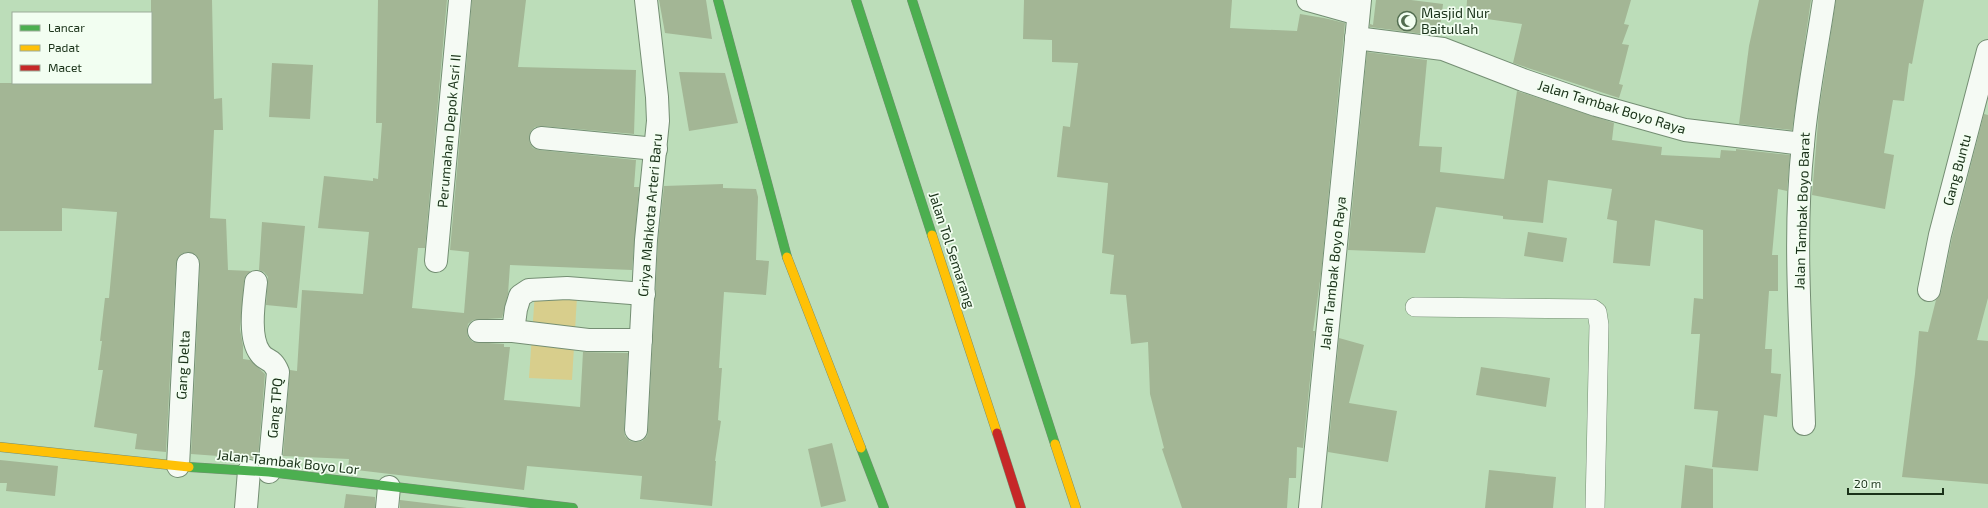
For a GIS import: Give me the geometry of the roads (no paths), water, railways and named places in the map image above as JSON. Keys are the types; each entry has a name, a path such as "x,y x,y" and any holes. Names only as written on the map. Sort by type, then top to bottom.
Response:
{"main road":[{"path":"718,0 790,268 884,508"},
{"name":"Jalan Tol Semarang","path":"856,0 1021,508"},
{"path":"912,0 1076,508"},
{"name":"Jalan Tambak Boyo Lor","path":"0,447 178,466 259,472 388,498 573,508"}],"street":[{"name":"Perumahan Depok Asri II","path":"436,262 460,0"},
{"name":"Griya Mahkota Arteri Baru","path":"636,430 646,240 658,121 658,97 646,0"},
{"name":"Jalan Tambak Boyo Raya","path":"1308,0 1359,7 1310,508"},
{"name":"Jalan Tambak Boyo Barat","path":"1804,424 1798,254 1803,144 1824,0"},
{"name":"Jalan Tambak Boyo Raya","path":"1356,38 1443,49 1523,80 1589,103 1685,130 1803,144"},
{"name":"Gang Buntu","path":"1929,290 1940,235 1988,51"},
{"path":"541,138 656,149"},
{"name":"Gang Delta","path":"178,466 188,264"},
{"name":"Gang TPQ","path":"246,508 259,472 278,372 274,362 260,354 255,345 253,323 256,282"},
{"path":"513,331 516,309 520,296 529,290 567,288 644,294"},
{"path":"479,330 513,331 588,340 641,340"}],"lane":[{"path":"1415,307 1593,309 1597,312 1599,325 1594,508"}],"place":[{"name":"Masjid Nur Baitullah","path":"1407,21"}]}
